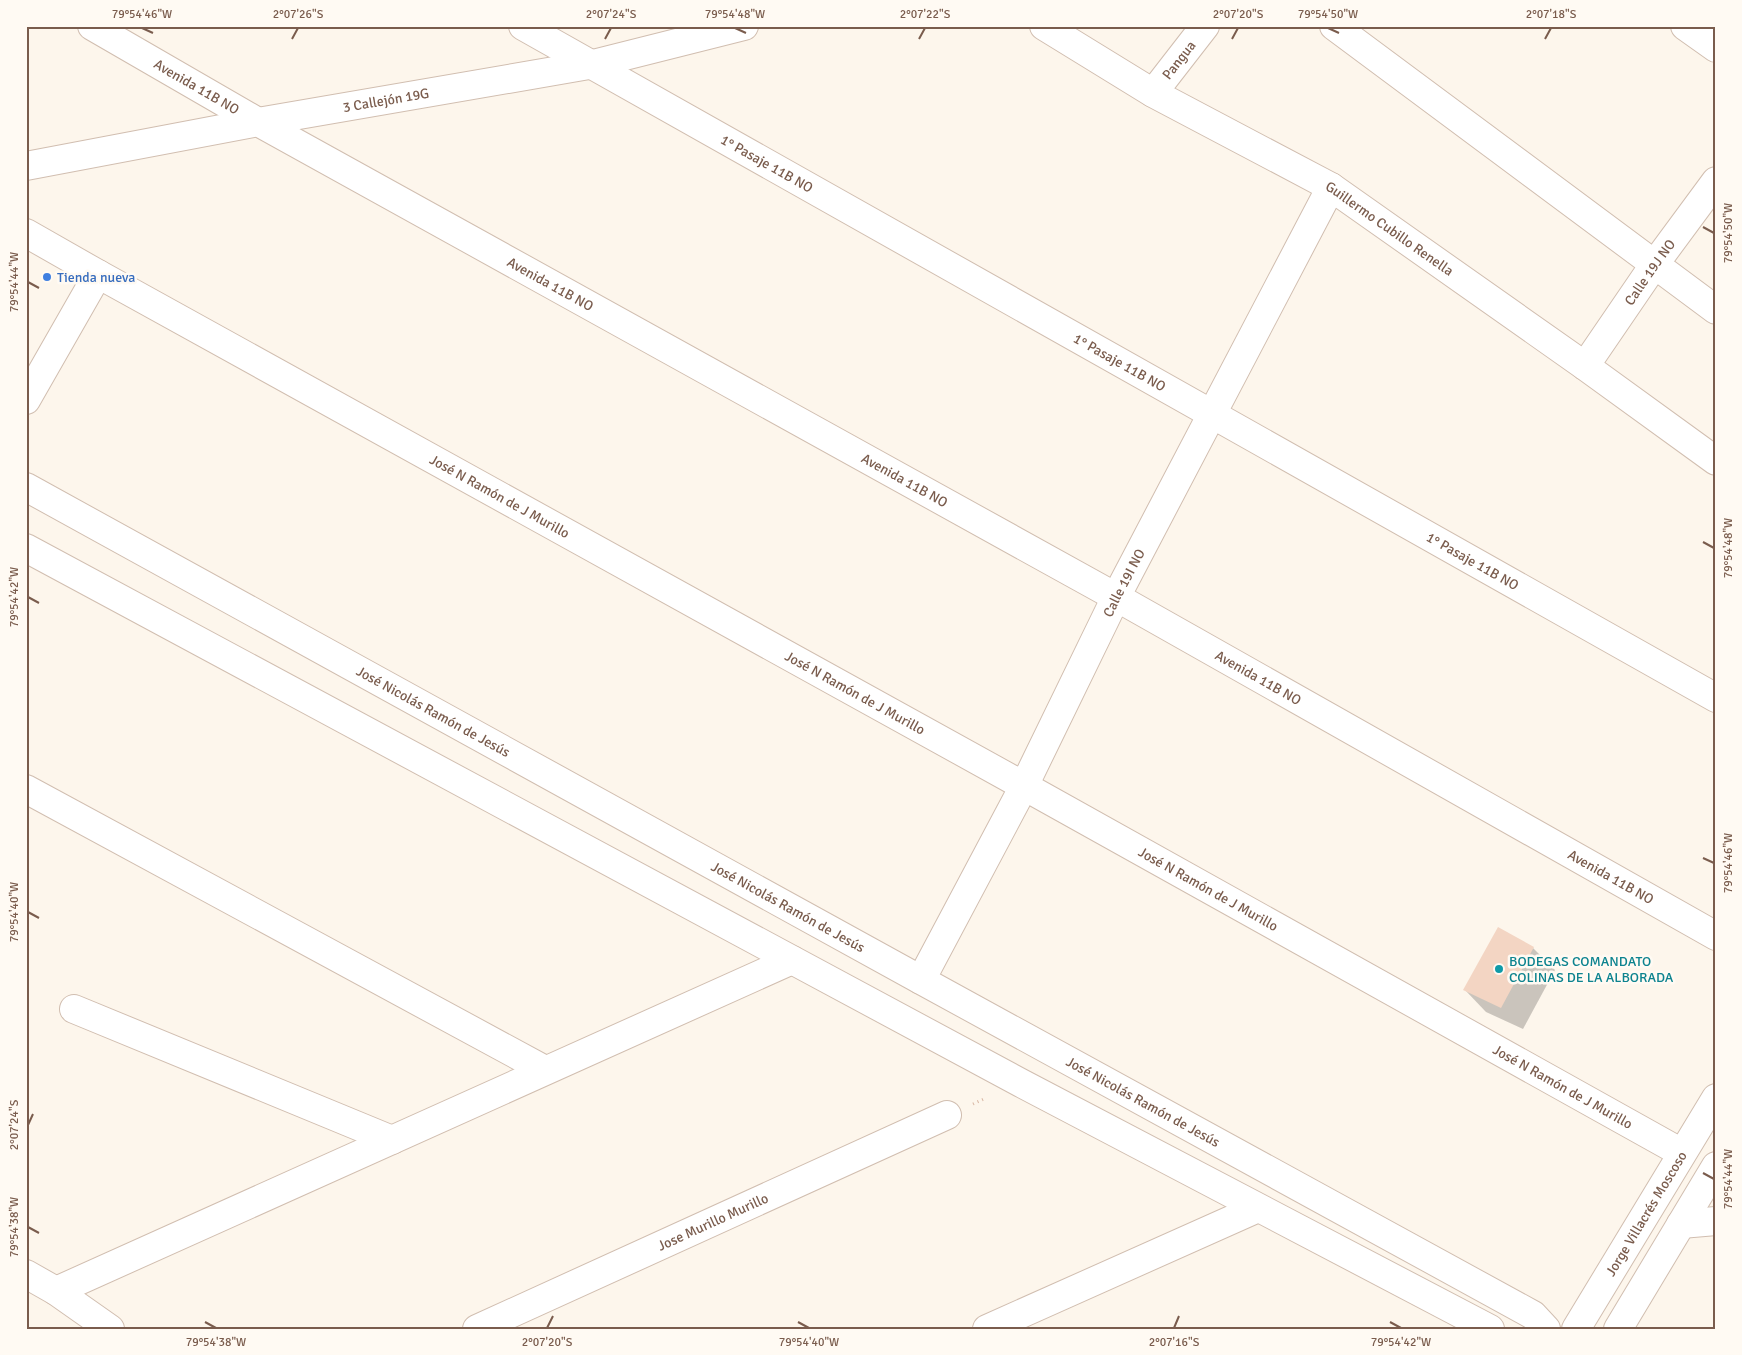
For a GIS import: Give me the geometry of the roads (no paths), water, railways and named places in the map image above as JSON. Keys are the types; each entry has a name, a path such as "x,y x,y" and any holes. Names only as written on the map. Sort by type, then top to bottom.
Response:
{"street":[{"name":"Avenida 11B NO","path":"92,26 258,122 1116,597 1716,936"},
{"name":"1° Pasaje 11B NO","path":"523,26 1716,698"},
{"name":"3 Callejón 19G","path":"26,166 258,122 589,64 744,26"},
{"name":"Guillermo Cubillo Renella","path":"1044,26 1153,93 1331,187 1716,461"},
{"name":"Pangua","path":"1153,93 1205,26"},
{"path":"1334,26 1716,310"},
{"path":"1685,26 1716,48"},
{"name":"Calle 19J NO","path":"1585,366 1654,265 1716,181"},
{"name":"Calle 19I NO","path":"921,980 1024,786 1116,597 1211,413 1331,187"},
{"name":"José N Ramón de J Murillo","path":"26,233 1682,1153"},
{"path":"26,400 98,274"},
{"name":"José Nicolás Ramón de Jesús","path":"26,487 1534,1315 1546,1329"},
{"path":"26,548 1020,1083 1490,1329"},
{"path":"26,789 545,1070"},
{"path":"56,1292 792,960"},
{"path":"74,1008 392,1140"},
{"name":"Jorge Villacrés Moscoso","path":"1576,1329 1716,1098"},
{"name":"Jose Murillo Murillo","path":"477,1329 947,1115"},
{"path":"1618,1329 1716,1166"},
{"path":"987,1329 1258,1208"},
{"path":"1681,1224 1716,1221"},
{"path":"26,1274 110,1329"}],"place":[{"name":"Tienda nueva","path":"47,277"},
{"name":"BODEGAS COMANDATO COLINAS DE LA ALBORADA","path":"1499,969"}]}
